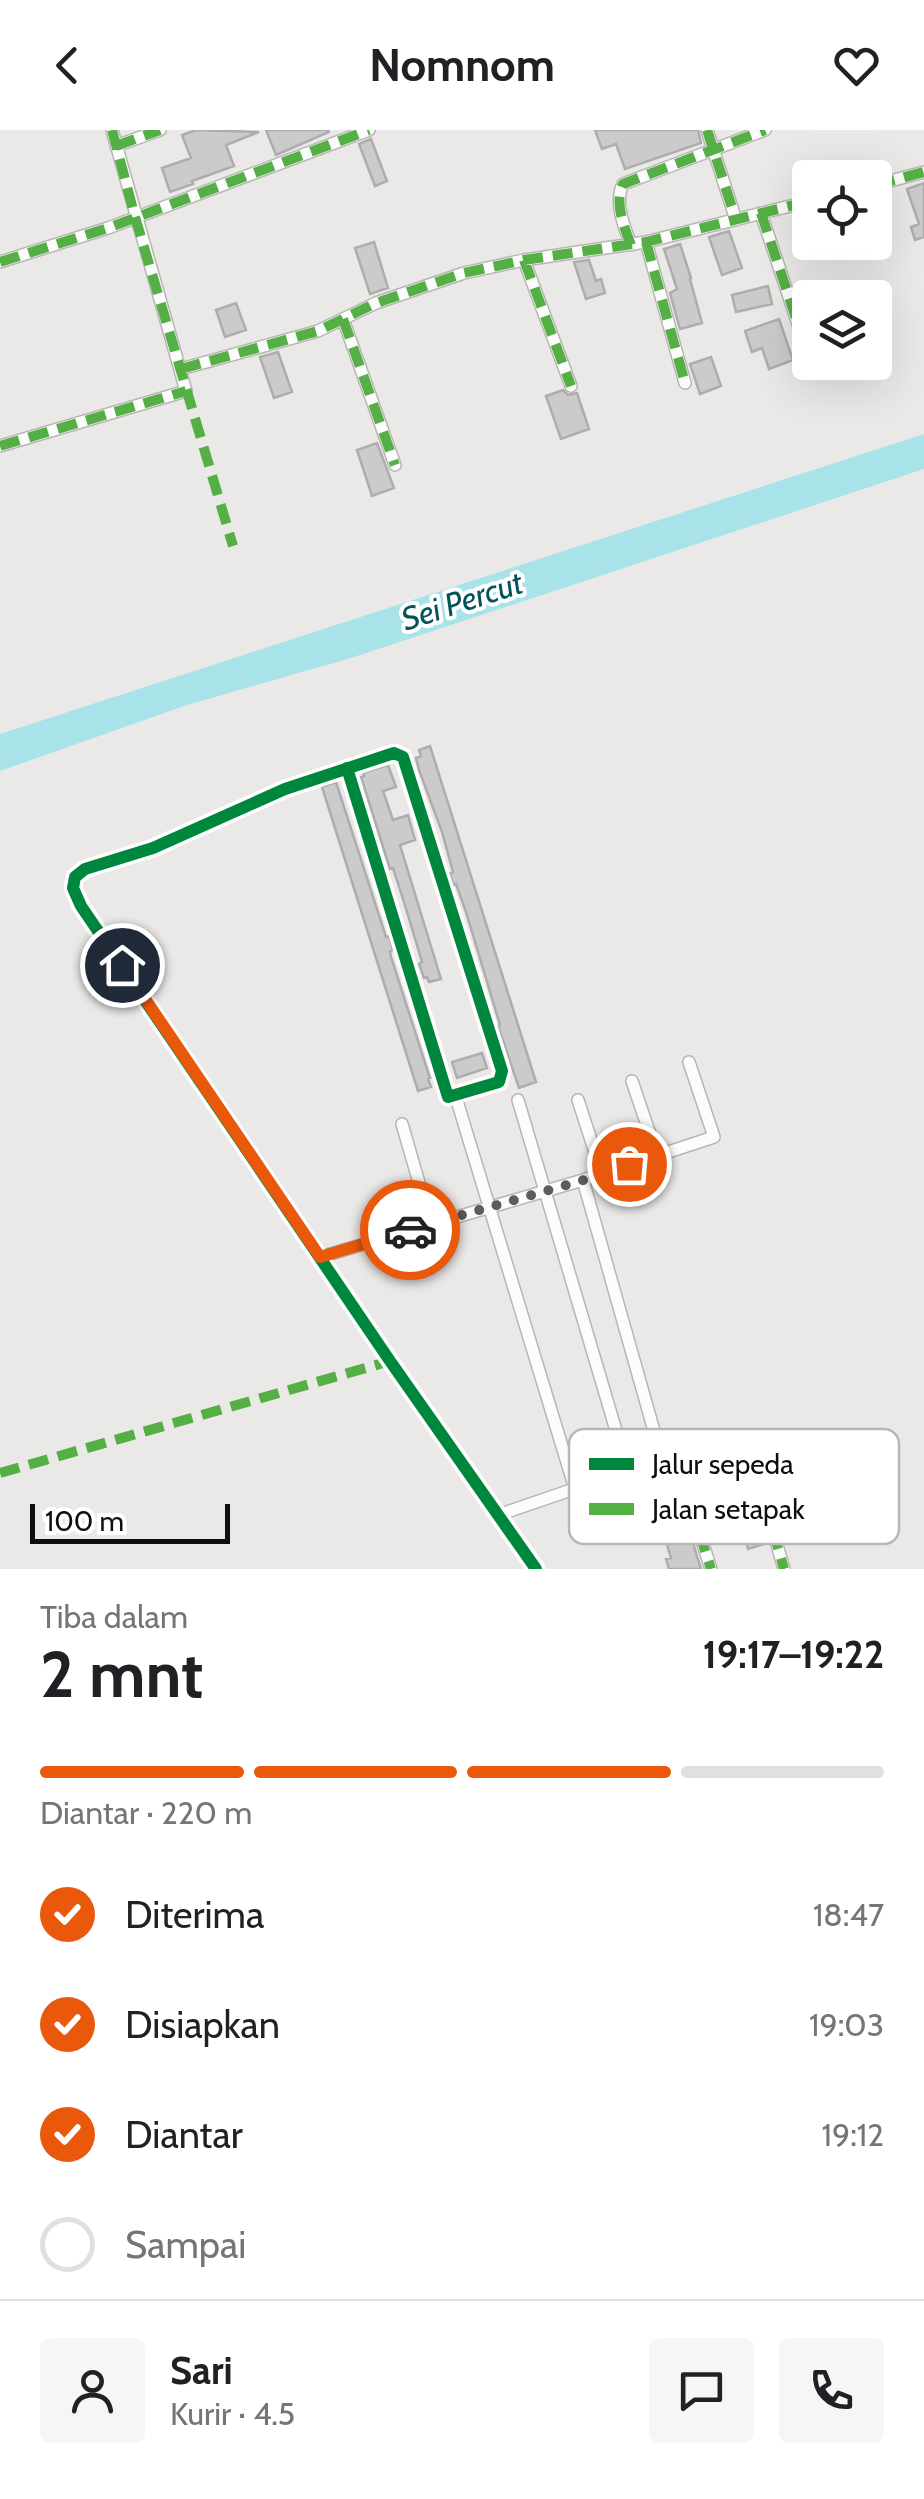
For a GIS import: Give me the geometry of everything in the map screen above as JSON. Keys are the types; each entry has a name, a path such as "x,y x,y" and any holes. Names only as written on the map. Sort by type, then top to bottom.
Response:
{"street":[{"path":"0,446 186,391 112,130"},
{"path":"116,146 160,130"},
{"path":"0,262 71,240 369,130"},
{"path":"708,130 736,220"},
{"path":"631,245 618,194 623,184 766,130"},
{"path":"892,180 924,172"},
{"path":"181,369 318,331 376,303 464,274 524,260 646,242 792,206"},
{"path":"761,214 792,306"},
{"path":"646,242 686,383"},
{"path":"524,260 571,386"},
{"path":"343,318 395,464"},
{"path":"347,768 448,1097 500,1082 502,1072 403,758 394,753 347,768 285,789 153,848 85,869 75,876 73,888 320,1257 536,1569"},
{"path":"320,1257 584,1180 714,1136 689,1062"},
{"path":"632,1081 657,1155"},
{"path":"518,1100 616,1429"},
{"path":"578,1100 602,1174"},
{"path":"458,1104 569,1471"},
{"path":"402,1124 431,1224"},
{"path":"584,1180 654,1429"},
{"path":"498,1515 569,1490"},
{"path":"703,1544 711,1569"},
{"path":"777,1544 784,1569"}],"water":[{"name":"Sei Percut","path":"924,434 924,469 351,658 187,705 0,771 0,734"}],"building":[{"path":"196,130 259,132 226,145 234,166 170,192 162,168 191,158 182,135"},
{"path":"266,130 328,130 329,132 276,155"},
{"path":"595,130 698,130 701,143 625,169 616,144 602,149"},
{"path":"371,139 387,181 375,186 359,144"},
{"path":"924,183 924,237 915,240 911,227 919,224 907,189"},
{"path":"729,231 742,268 722,275 709,237"},
{"path":"374,242 388,288 370,294 355,248"},
{"path":"680,244 702,323 680,329 670,293 677,289 664,249"},
{"path":"589,260 605,293 586,299 574,262"},
{"path":"768,286 772,304 736,312 732,295"},
{"path":"236,303 246,330 225,337 216,310"},
{"path":"779,319 792,360 769,369 762,348 752,352 745,331"},
{"path":"278,352 292,392 274,398 260,357"},
{"path":"711,357 721,386 700,394 690,364"},
{"path":"563,390 568,395 577,393 589,429 561,439 546,396"},
{"path":"377,443 394,488 372,496 357,450"},
{"path":"430,746 536,1082 519,1088 466,912 456,884 453,885 442,832 419,770 419,750"},
{"path":"388,765 396,787 383,791 393,820 408,815 415,840 400,845 441,979 429,982 419,964 422,962 404,902 361,777"},
{"path":"336,782 386,937 389,936 391,957 430,1078 431,1087 418,1091 322,787"},
{"path":"482,1053 487,1068 457,1078 452,1062"},
{"path":"667,1544 693,1544 701,1569 669,1569 666,1559 671,1558"}],"marked path":[{"path":"112,130 233,546"},
{"path":"116,146 160,130"},
{"path":"0,262 108,228 369,130"},
{"path":"707,130 736,220"},
{"path":"631,245 620,206 623,184 765,130"},
{"path":"892,180 924,172"},
{"path":"181,369 318,331 376,303 464,273 646,242 792,206"},
{"path":"761,213 792,306"},
{"path":"646,242 685,383"},
{"path":"524,260 571,386"},
{"path":"343,319 395,465"},
{"path":"0,446 186,391"},
{"path":"0,1473 390,1361"},
{"path":"703,1544 711,1569"},
{"path":"777,1544 784,1569"}],"cycle path":[{"path":"347,768 448,1097 499,1082 502,1071 403,757 394,753 285,789 153,848 85,869 75,877 73,888 81,906 390,1361 536,1569"}],"way so far":[{"path":"410,1230 629,1164"}],"route":[{"path":"122,965 320,1257 410,1230"}]}
